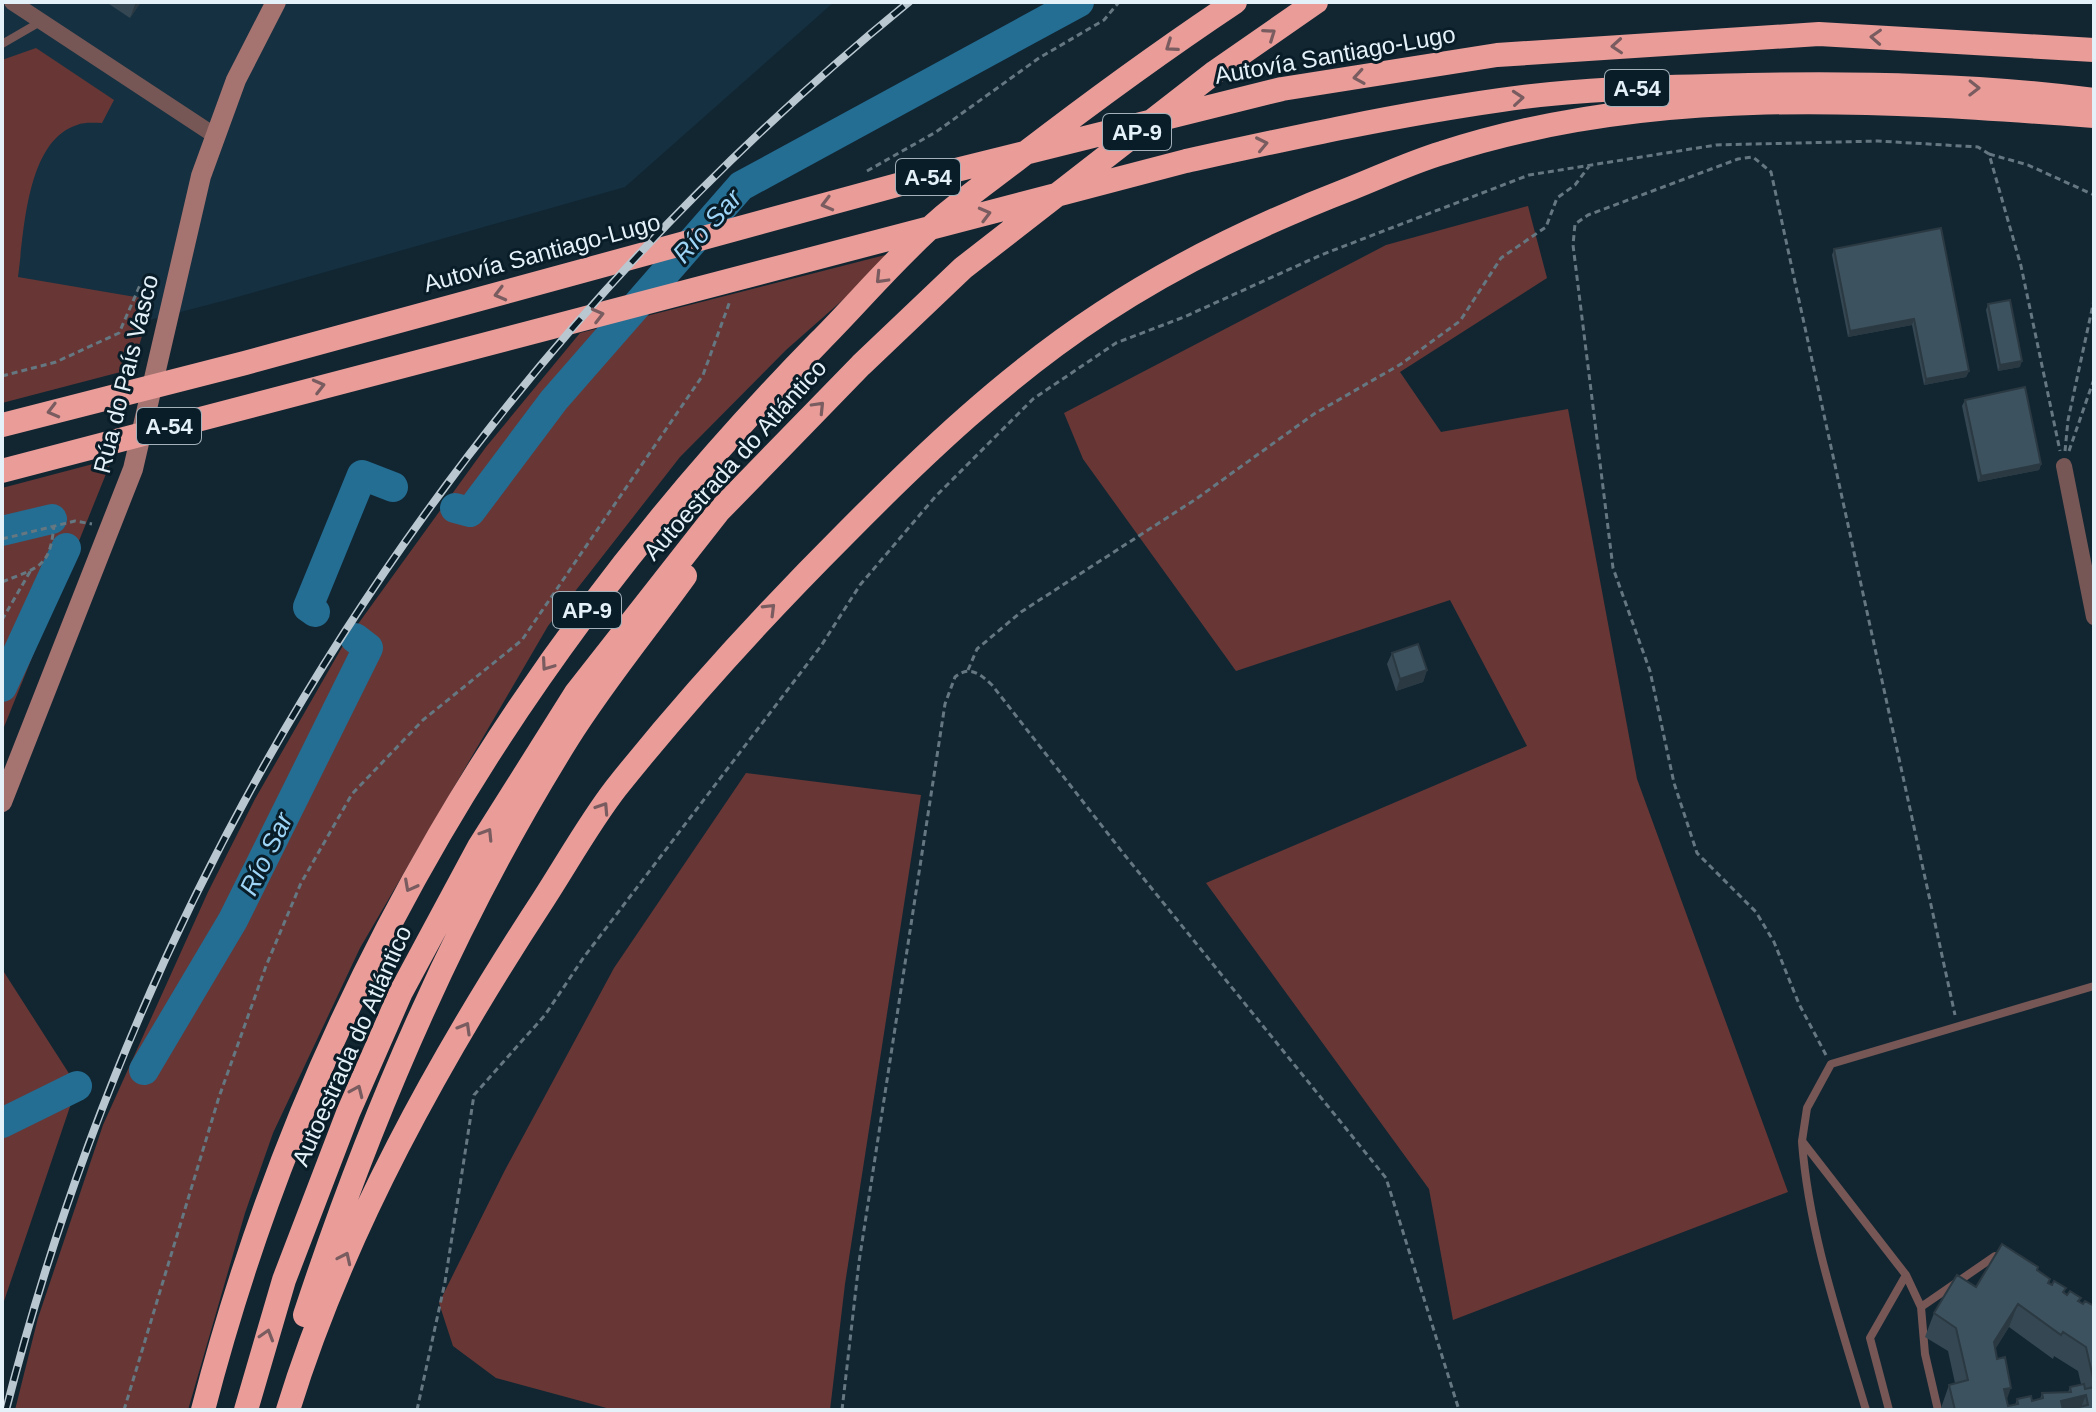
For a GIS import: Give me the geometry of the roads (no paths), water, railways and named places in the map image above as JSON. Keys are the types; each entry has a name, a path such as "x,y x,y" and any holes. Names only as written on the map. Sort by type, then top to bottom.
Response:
{"highway":[{"name":"Autoestrada do Atlántico","path":"203,1410 244,1267 270,1195 330,1047 376,950 490,746 599,593 705,462 938,221 1091,103 1235,2"},
{"name":"Autoestrada do Atlántico","path":"246,1410 284,1280 348,1113 401,992 479,847 576,693 718,512 861,365 963,268 1215,72 1316,2"},
{"name":"Autovía Santiago-Lugo","path":"2,425 245,363 912,181 1282,89 1497,55 1819,34 2094,50"},
{"name":"A-54","path":"2,471 1186,161 1334,128 1503,99 1660,87 1817,84 2011,89 2094,100"},
{"path":"288,1410 336,1279 435,1078 510,949 613,792 755,625 894,484 998,390 1097,316 1168,271 1257,225 1443,152 1551,125 1646,110 1753,101 1899,102 2094,116"},
{"path":"278,1410 324,1256 369,1137 399,1064 489,874 569,737 766,464"}],"street":[{"path":"12,2 214,135"},
{"name":"Rúa do País Vasco","path":"2,802 133,469 174,287 214,135 236,80 276,2"},
{"path":"2064,466 2094,617"}],"lane":[{"path":"2,44 40,22"},
{"path":"1866,1410 1808,1204 1802,1141 1807,1108 1831,1064 2094,986"},
{"path":"1802,1141 1906,1275 1921,1307 1925,1354 1938,1410"},
{"path":"1921,1307 1995,1256 2007,1263"},
{"path":"1889,1410 1870,1338 1906,1275"}],"waterway":[{"name":"Río Sar","path":"455,508 470,512 554,400 741,186 1079,2"},
{"name":"Río Sar","path":"315,612 308,607 362,475 393,487"},
{"path":"2,531 52,519"},
{"path":"2,687 66,548"},
{"name":"Río Sar","path":"144,1070 233,920 368,648 355,638"},
{"name":"Río Sar","path":"2,1123 77,1086"}],"railway":[{"path":"6,1410 67,1204 144,1006 237,815 344,633 465,460 600,297 748,144 909,2"}]}
